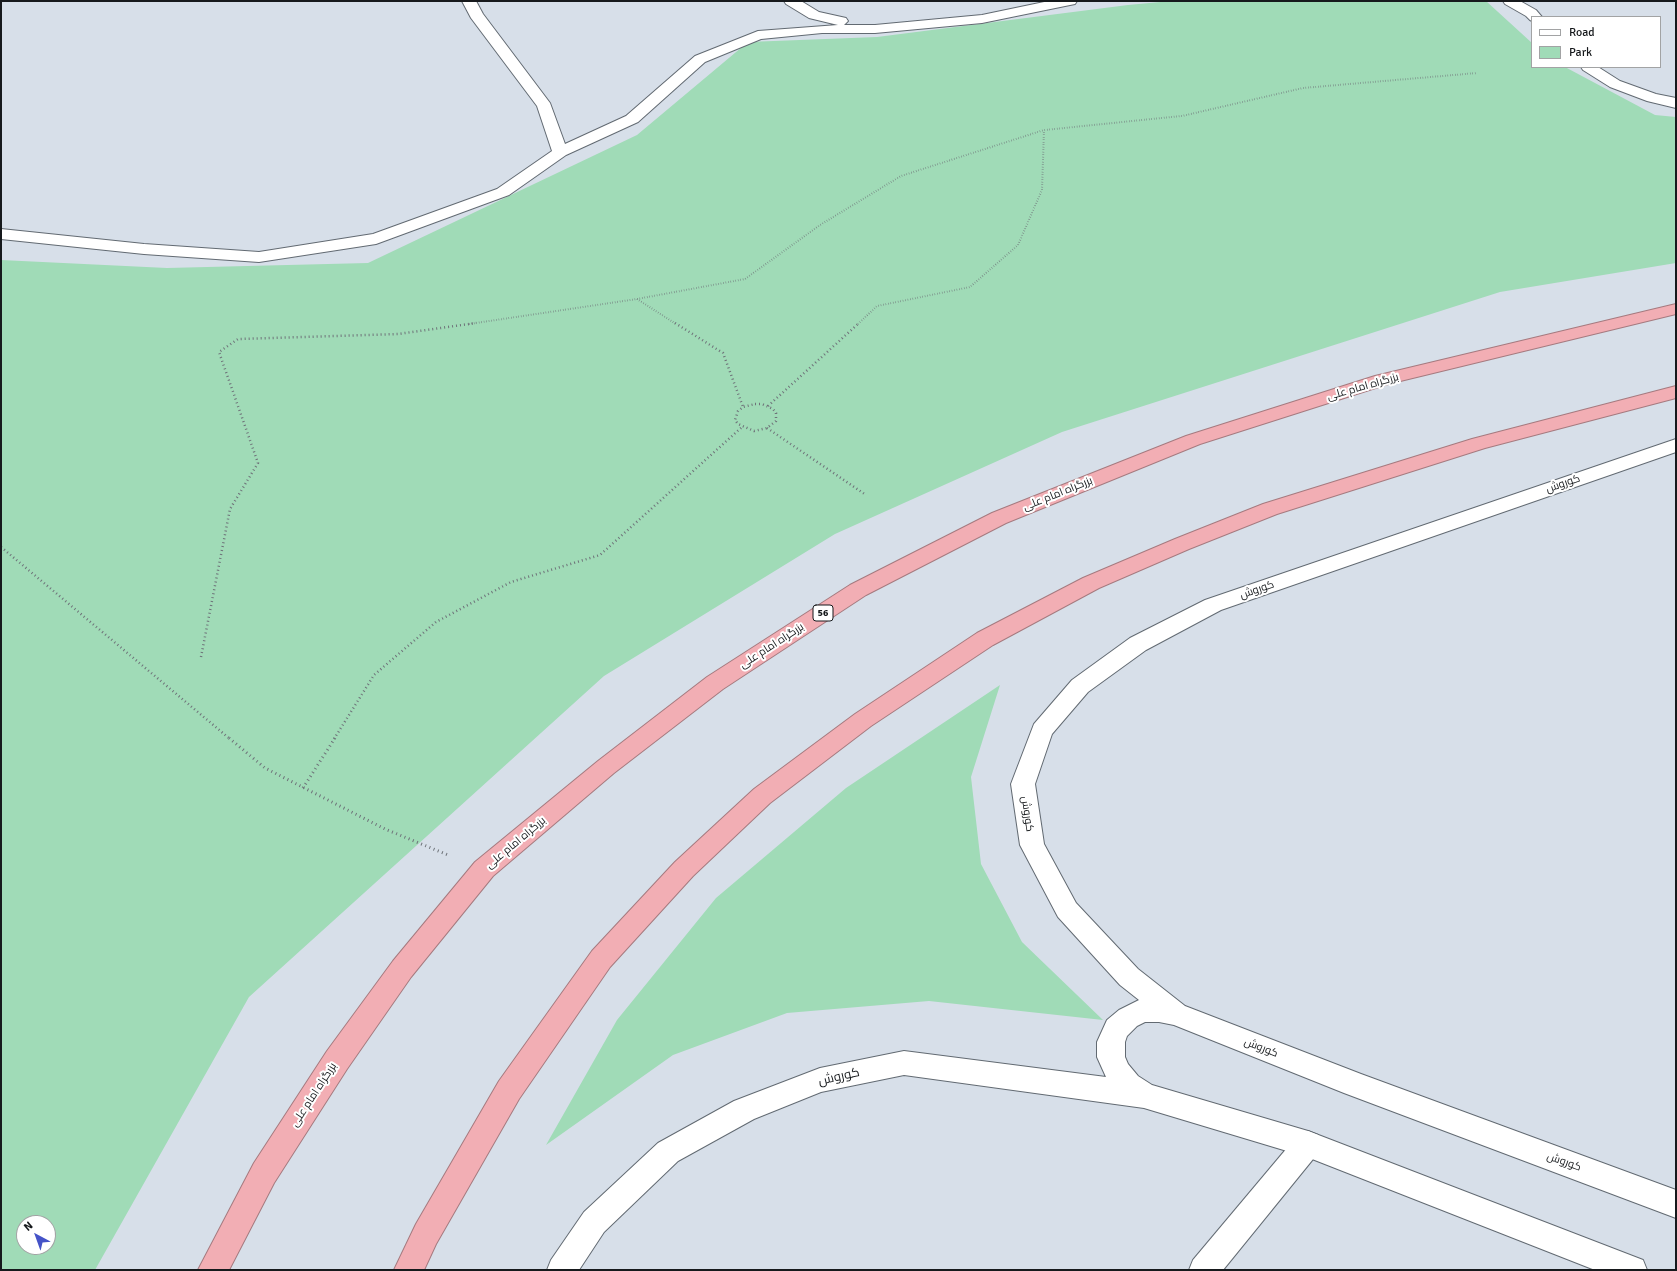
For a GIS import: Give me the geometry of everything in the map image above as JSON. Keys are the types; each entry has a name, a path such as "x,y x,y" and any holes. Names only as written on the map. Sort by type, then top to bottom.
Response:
{"highway":[{"name":"بزرگراه امام علی","path":"213,1270 264,1173 337,1060 402,969 484,869 606,767 715,683 858,590 999,518 1193,440 1382,380 1676,310"},
{"path":"409,1270 426,1234 509,1090 601,959 684,869 762,796 863,720 985,640 1091,583 1182,544 1270,509 1377,474 1479,443 1676,392"}],"main road":[{"path":"469,1 476,15 545,106 560,152"},
{"path":"791,1 814,15 875,29"},
{"path":"1,234 144,249 259,257 376,239 503,192 560,152 632,119 700,59 758,35 822,29 875,29 982,19 1070,1"},
{"path":"1510,1 1534,16"},
{"path":"1590,68 1615,84 1652,98 1676,103"},
{"name":"کوروش","path":"1676,445 1213,605 1138,644 1080,686 1042,730 1023,784 1032,845 1066,910 1129,977 1176,1014 1354,1084 1676,1204"},
{"path":"1144,1095 1128,1085 1117,1072 1111,1057 1111,1042 1117,1028 1128,1018 1142,1011 1159,1010 1176,1014"},
{"name":"کوروش","path":"562,1270 594,1222 668,1152 744,1110 820,1080 904,1063 1144,1095 1308,1144 1632,1270"},
{"path":"1204,1270 1308,1144"}],"path":[{"path":"202,657 230,508 258,463 219,352 238,338 398,334 637,299 746,279 820,225 901,176 1044,130 1182,116 1303,88 1477,73"},
{"path":"768,406 877,306 970,287 1018,245 1042,190 1044,130"},
{"path":"637,299 723,353 743,408"},
{"path":"755,404 768,406 776,413 777,417 776,421 767,428 754,430 742,427 738,424 736,415 743,408 755,404"},
{"path":"303,788 374,675 436,622 511,582 600,555 742,427"},
{"path":"767,428 866,495"},
{"path":"1,547 265,768 384,829 484,869"}],"green space":[{"path":"1171,1 1486,1 1531,42 1531,68 1567,68 1655,115 1676,117 1676,263 1500,292 1062,432 835,534 604,676 249,997 95,1270 1,1270 1,260 167,268 368,263 637,135 748,42 877,37 1128,5"},
{"path":"1000,685 971,777 981,864 1022,942 1103,1020 929,1001 787,1013 673,1055 546,1145 617,1020 716,898 846,788"}]}
